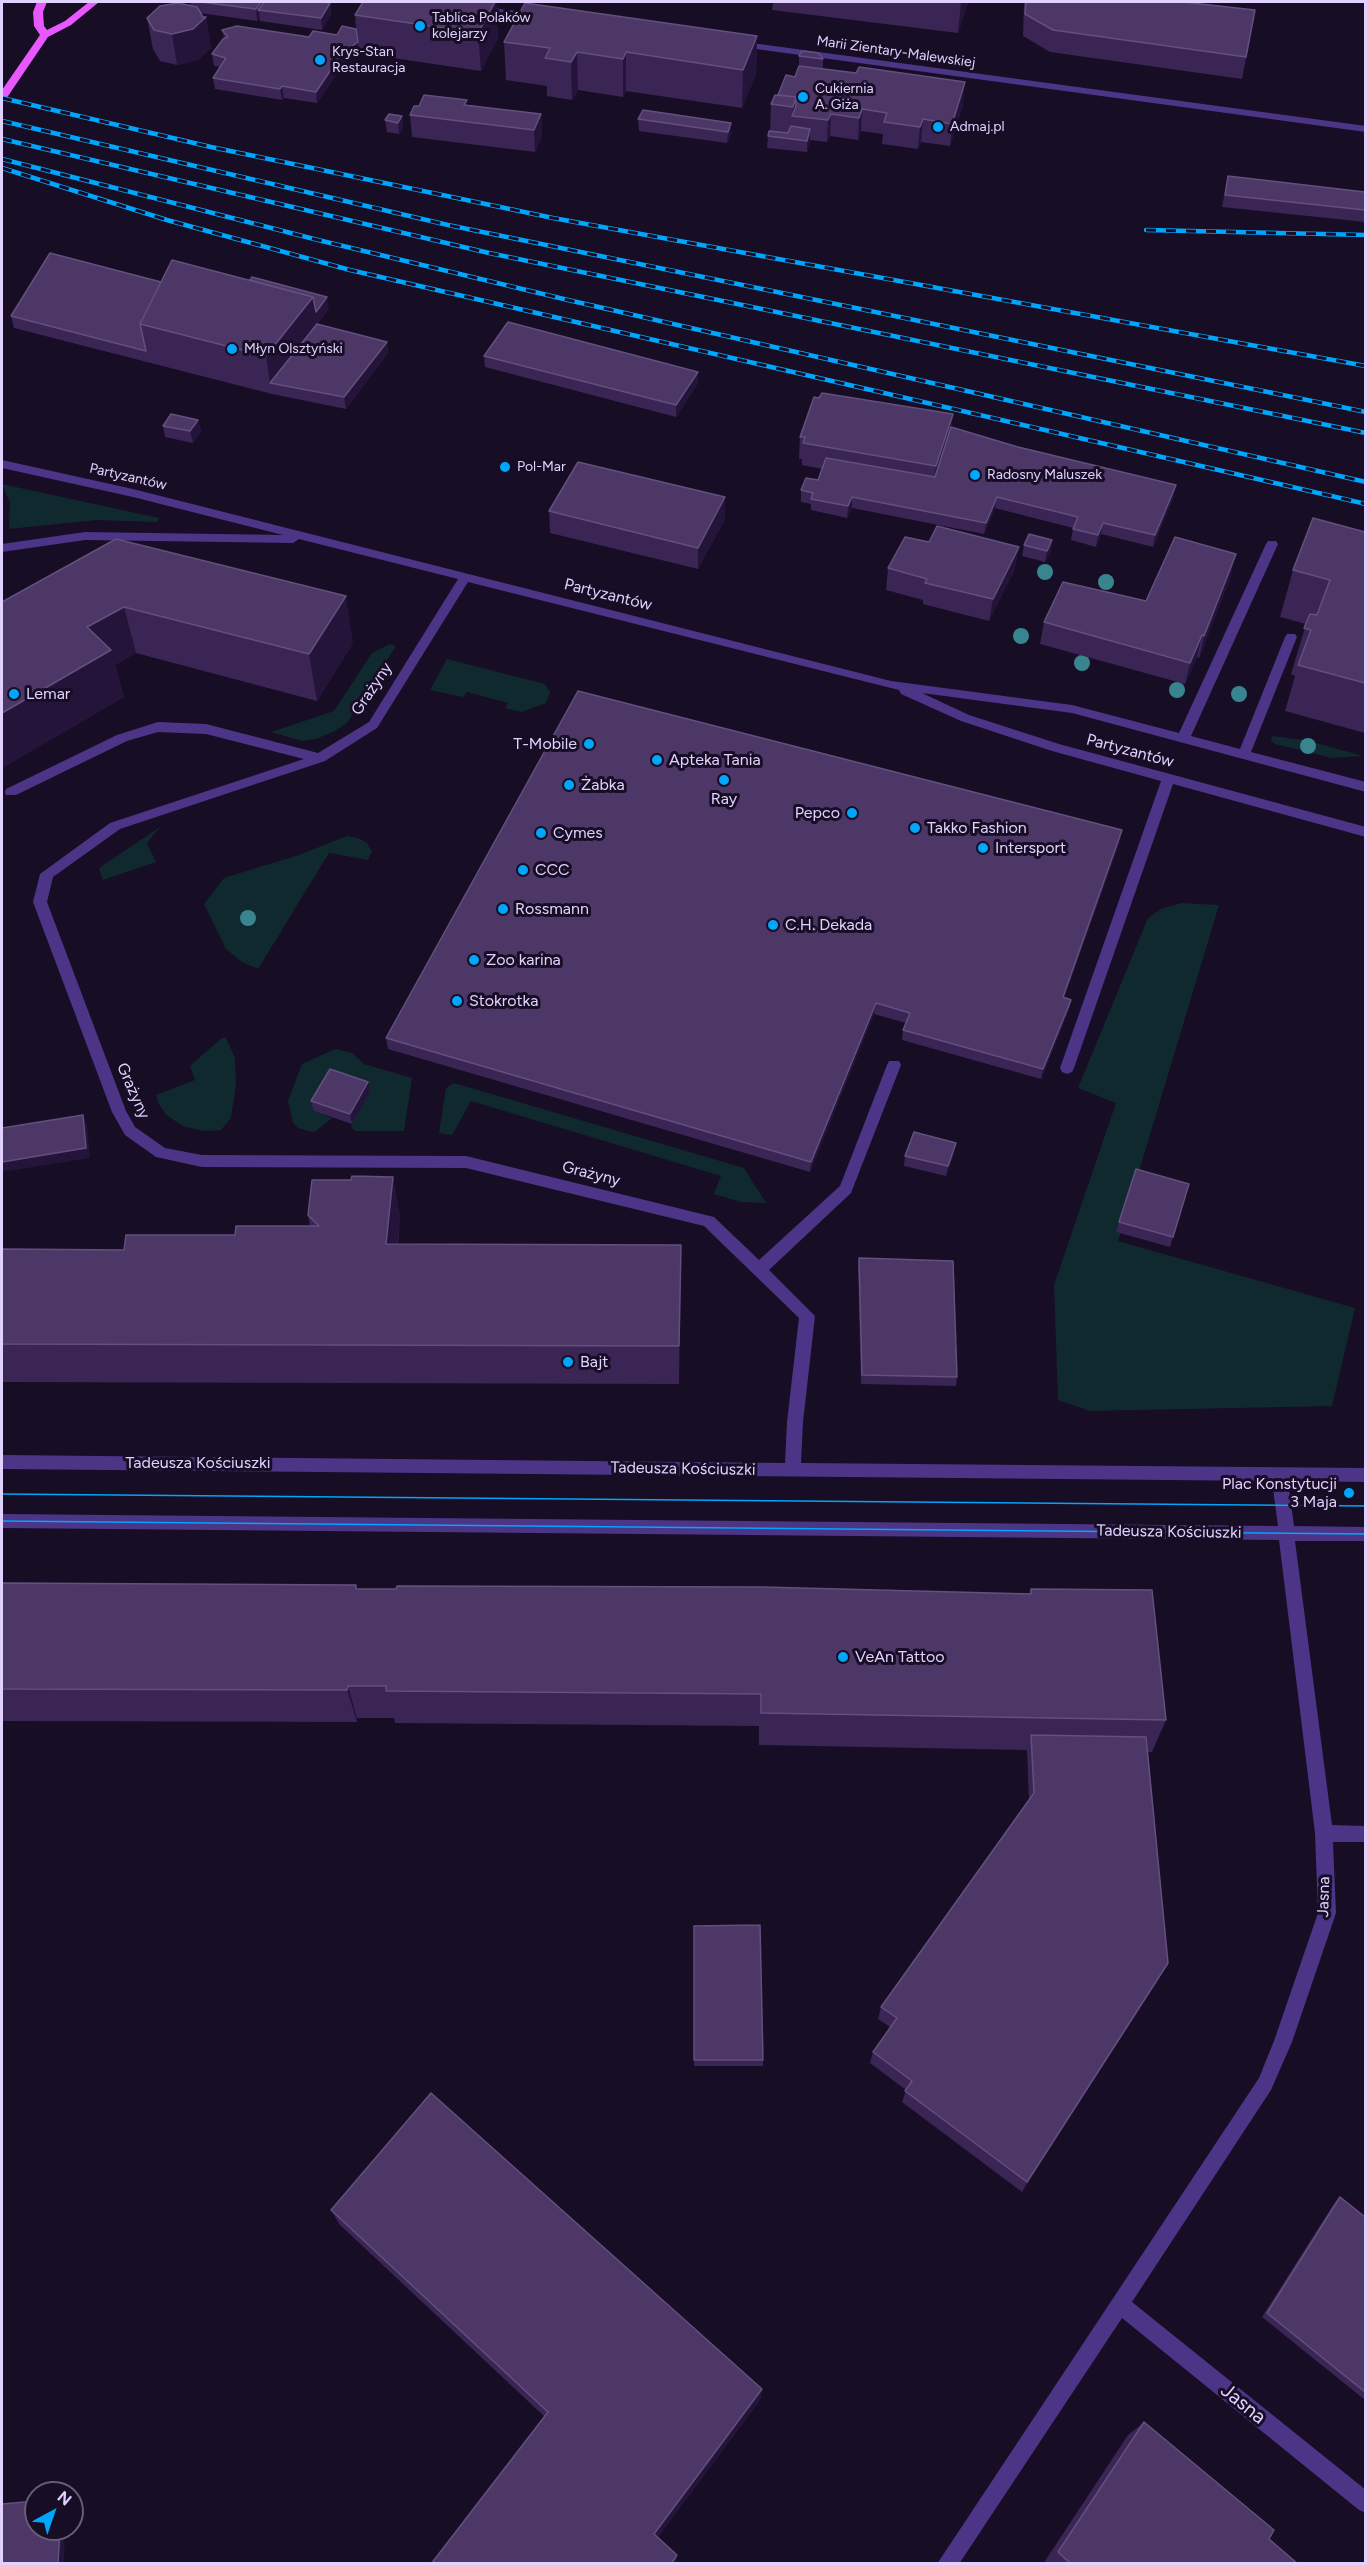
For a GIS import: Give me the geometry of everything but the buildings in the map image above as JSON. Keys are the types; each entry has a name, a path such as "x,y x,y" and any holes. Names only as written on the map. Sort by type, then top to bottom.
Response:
{"main road":[{"path":"42,2 38,12 39,26 45,35"},
{"path":"2,97 45,35 68,23 94,2"}],"street":[{"path":"469,8 552,19"},
{"name":"Marii Zientary-Malewskiej","path":"729,43 1365,129"},
{"name":"Partyzantów","path":"2,464 133,493 891,685 1072,709 1365,787"},
{"name":"Partyzantów","path":"2,548 85,536 317,539"},
{"path":"1183,739 1272,544"},
{"name":"Grażyny","path":"466,576 373,725 320,758 115,826 47,874 40,902 119,1112 130,1131 160,1153 202,1161 466,1162 709,1221 807,1316 795,1422 793,1470"},
{"path":"1244,754 1291,637"},
{"name":"Partyzantów","path":"891,685 965,718 1057,748 1365,832"},
{"path":"11,792 122,738 158,727 206,729 320,758"},
{"path":"1067,1068 1168,779"},
{"path":"759,1270 846,1189 894,1065"},
{"name":"Tadeusza Kościuszki","path":"2,1462 1365,1475"},
{"name":"Jasna","path":"947,2564 1265,2084 1283,2042 1327,1913 1324,1833 1279,1474"},
{"name":"Tadeusza Kościuszki","path":"2,1521 1365,1534"},
{"path":"1324,1833 1365,1834"},
{"name":"Jasna","path":"1120,2304 1365,2503"}],"green space":[{"path":"2,484 159,518 157,522 97,520 9,529 10,503"},
{"path":"390,644 396,646 347,723 316,739 302,741 271,732 334,711 372,653"},
{"path":"447,659 545,684 550,692 546,703 522,712 505,708 508,703 467,692 463,697 430,690"},
{"path":"1272,736 1305,740 1363,756 1332,758 1275,744 1271,741"},
{"path":"160,827 147,843 156,862 103,880 99,868"},
{"path":"347,836 367,843 372,851 368,860 329,853 258,969 242,962 226,949 204,904 224,878 299,855"},
{"path":"1181,903 1219,905 1118,1241 1355,1308 1332,1406 1090,1411 1058,1400 1054,1285 1116,1103 1078,1088 1148,918 1161,909"},
{"path":"222,1038 226,1038 235,1058 236,1085 231,1118 221,1130 203,1131 183,1126 166,1115 156,1095 195,1080 190,1066"},
{"path":"335,1049 352,1053 364,1064 412,1078 404,1131 355,1131 351,1127 352,1124 314,1111 332,1118 312,1132 298,1128 293,1123 288,1101 302,1064"},
{"path":"454,1083 744,1168 766,1203 741,1202 714,1194 721,1176 471,1101 452,1135 439,1133 446,1088"}],"tram line":[{"path":"2,1494 1366,1506"},
{"path":"2,1521 1366,1534"}],"railway":[{"path":"2,98 211,147 553,218 1366,366"},
{"path":"2,121 448,225 1366,412"},
{"path":"2,139 489,253 1366,433"},
{"path":"2,159 318,240 568,300 1366,482"},
{"path":"2,168 167,220 350,270 1366,504"},
{"path":"1146,230 1366,235"}],"place":[{"name":"Tablica Polaków kolejarzy","path":"420,26"},
{"name":"Krys-Stan Restauracja","path":"320,60"},
{"name":"Cukiernia A. Giża","path":"803,97"},
{"name":"Admaj.pl","path":"938,127"},
{"name":"Młyn Olsztyński","path":"232,349"},
{"name":"Pol-Mar","path":"505,467"},
{"name":"Radosny Maluszek","path":"975,475"},
{"name":"Lemar","path":"14,694"},
{"name":"T-Mobile","path":"589,744"},
{"name":"Apteka Tania","path":"657,760"},
{"name":"Ray","path":"724,780"},
{"name":"Żabka","path":"569,785"},
{"name":"Pepco","path":"852,813"},
{"name":"Takko Fashion","path":"915,828"},
{"name":"Cymes","path":"541,833"},
{"name":"Intersport","path":"983,848"},
{"name":"CCC","path":"523,870"},
{"name":"Rossmann","path":"503,909"},
{"name":"C.H. Dekada","path":"773,925"},
{"name":"Zoo karina","path":"474,960"},
{"name":"Stokrotka","path":"457,1001"},
{"name":"Bajt","path":"568,1362"},
{"name":"Plac Konstytucji 3 Maja","path":"1349,1493"},
{"name":"VeAn Tattoo","path":"843,1657"}]}
